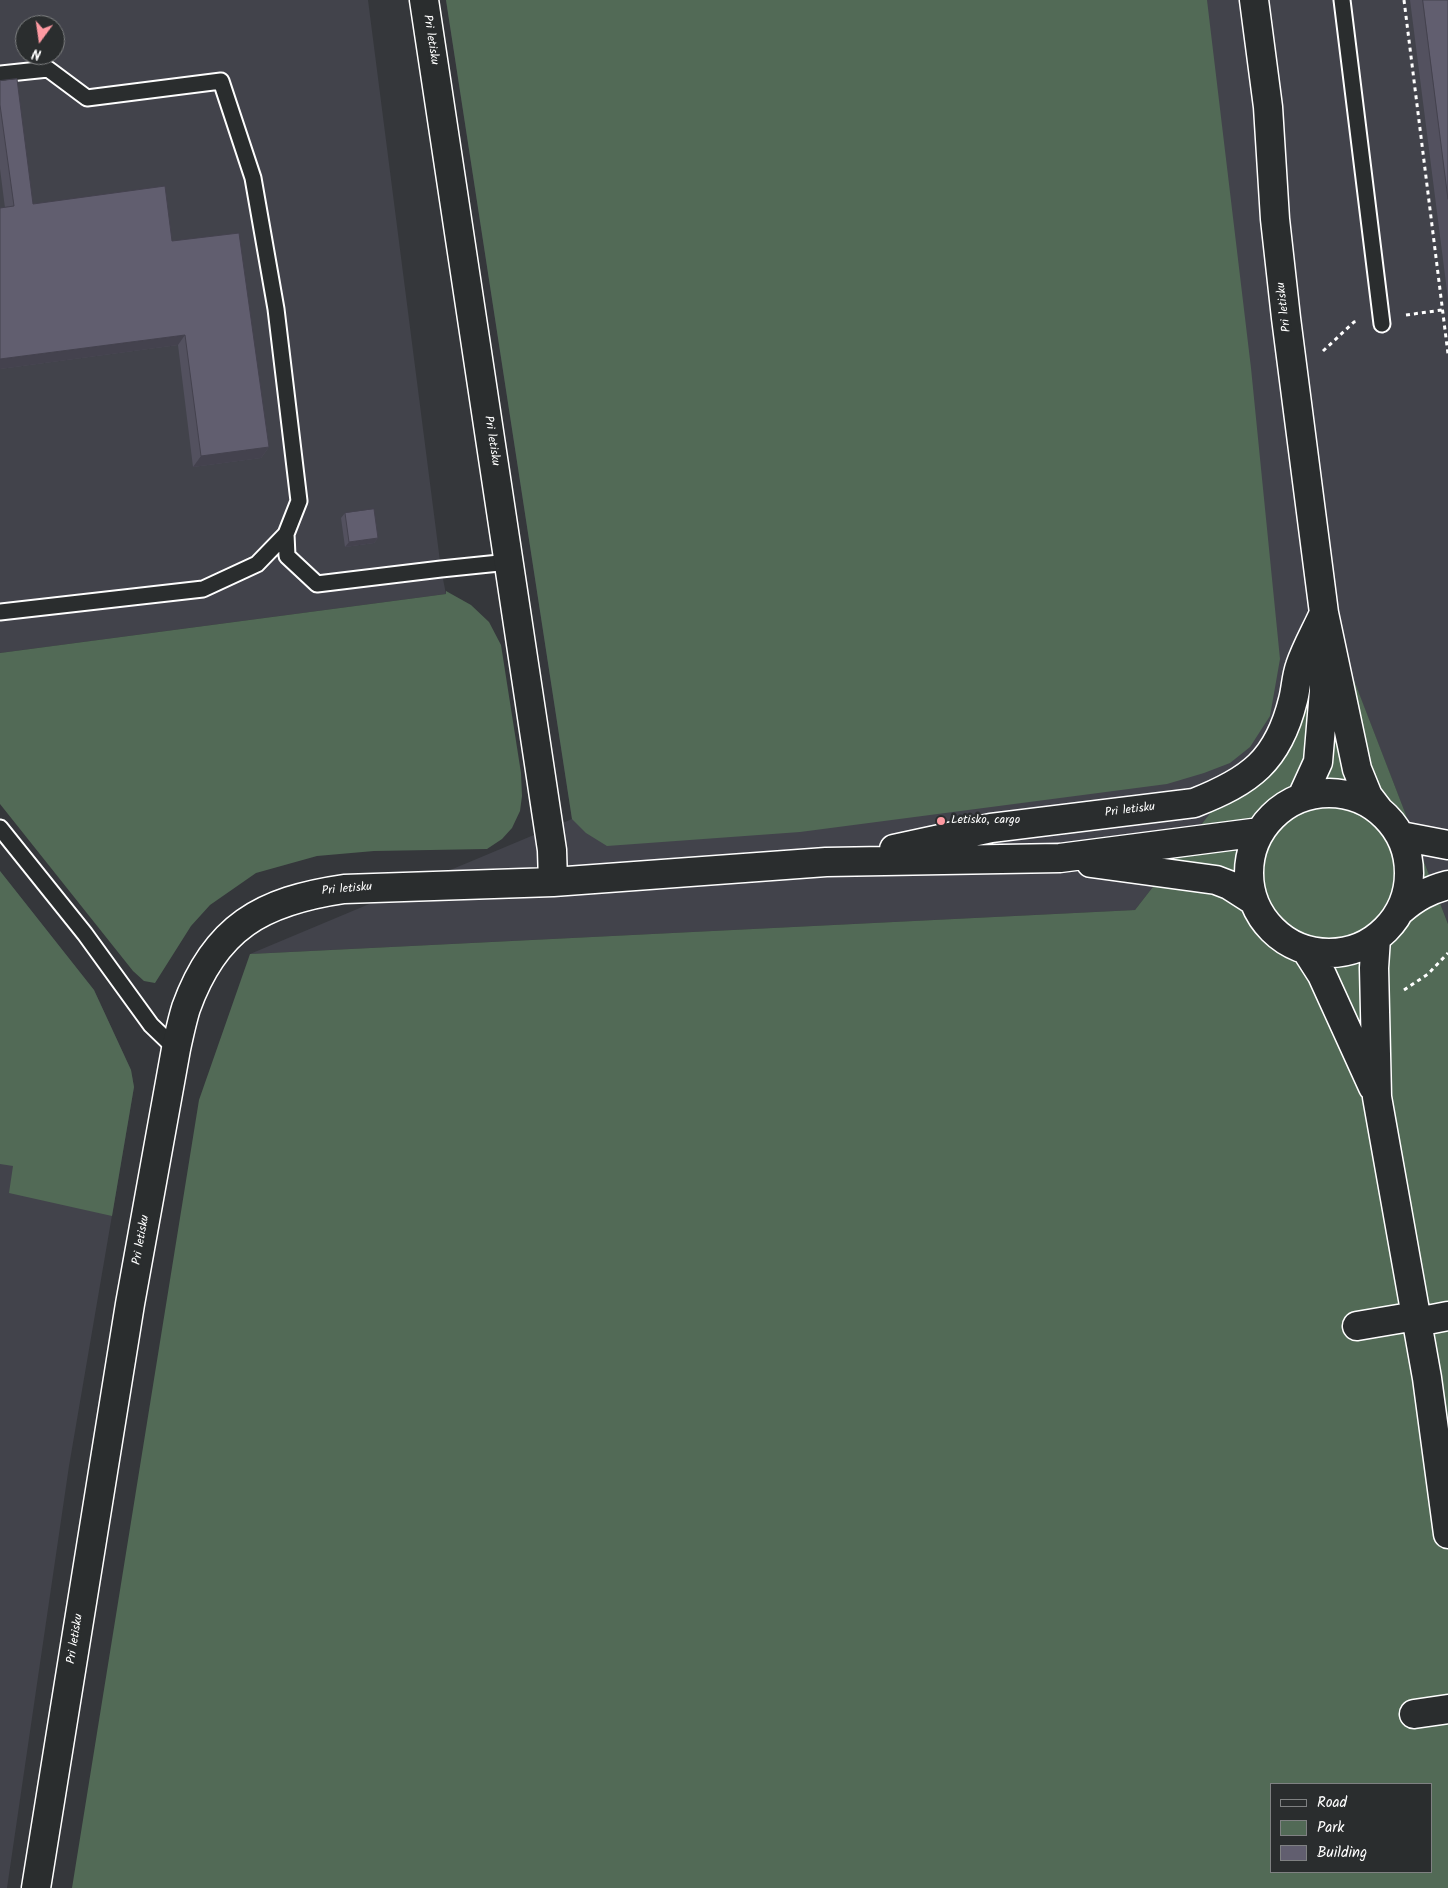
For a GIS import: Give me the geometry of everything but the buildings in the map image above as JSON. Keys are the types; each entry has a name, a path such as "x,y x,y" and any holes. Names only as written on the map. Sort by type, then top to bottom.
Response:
{"street":[{"name":"Pri letisku","path":"424,0 552,850 553,882"},
{"name":"Pri letisku","path":"1254,0 1268,107 1275,219 1324,613 1357,769 1368,796 1392,823 1400,836 1406,850 1409,873 1406,896 1401,910 1390,926 1376,938 1360,947 1342,952 1306,950 1278,934 1260,914 1250,887 1250,858 1260,832 1279,810 1302,797 1318,793 1350,795 1378,809"},
{"name":"Pri letisku","path":"1302,797 1318,762 1321,741 1324,691 1324,613"},
{"name":"Pri letisku","path":"826,862 992,828 1194,803 1224,791 1251,775 1271,754 1282,733 1294,700 1300,667 1324,613"},
{"name":"Pri letisku","path":"36,1888 128,1314 176,1049 186,1008 210,958 228,935 252,917 284,902 318,893 344,889 553,882 826,862 1060,858 1260,832"},
{"path":"1400,836 1448,845"},
{"name":"Pri letisku","path":"1060,858 1216,880 1229,885 1254,901"},
{"name":"Pri letisku","path":"1401,910 1415,898 1432,889 1448,885"},
{"path":"1376,938 1374,968 1378,1097 1427,1378 1448,1534"},
{"name":"Pri letisku","path":"1306,950 1322,975 1378,1097"},
{"path":"1357,1326 1448,1316"},
{"path":"1414,1714 1448,1709"}],"lane":[{"path":"1342,0 1382,324"},
{"path":"0,74 48,69 87,98 221,80 253,178 276,308 299,501 286,534 258,564 203,589 0,612"},
{"path":"286,534 287,556 317,584 509,562"},
{"path":"0,828 85,934 151,1026 176,1049"}],"path":[{"path":"1404,0 1448,354"},
{"path":"1401,993 1428,974 1448,953"}],"shaded area":[{"path":"0,0 368,0 441,569 446,594 0,653"},
{"path":"446,0 1448,0 1448,924 1330,619 1263,745 1135,910 250,954 572,819"},
{"path":"0,871 94,990 131,1070 134,1087 69,1466 7,1888 0,1888"}],"green space":[{"path":"446,0 1207,0 1251,368 1280,659 1270,716 1250,747 1230,763 1167,784 800,832 607,846 586,833 572,819"},
{"path":"446,591 471,605 489,622 501,645 521,773 522,796 520,811 512,828 502,839 487,849 374,851 317,856 256,873 210,905 191,926 155,983 144,981 133,971 0,804 0,653 446,594"},
{"path":"1330,618 1448,924 1448,1888 72,1888 199,1100 250,954 1135,910 1263,745"},
{"path":"0,871 94,990 131,1070 134,1087 112,1216 9,1193 13,1166 0,1164"}],"place":[{"name":"Letisko, cargo","path":"941,821"}]}
